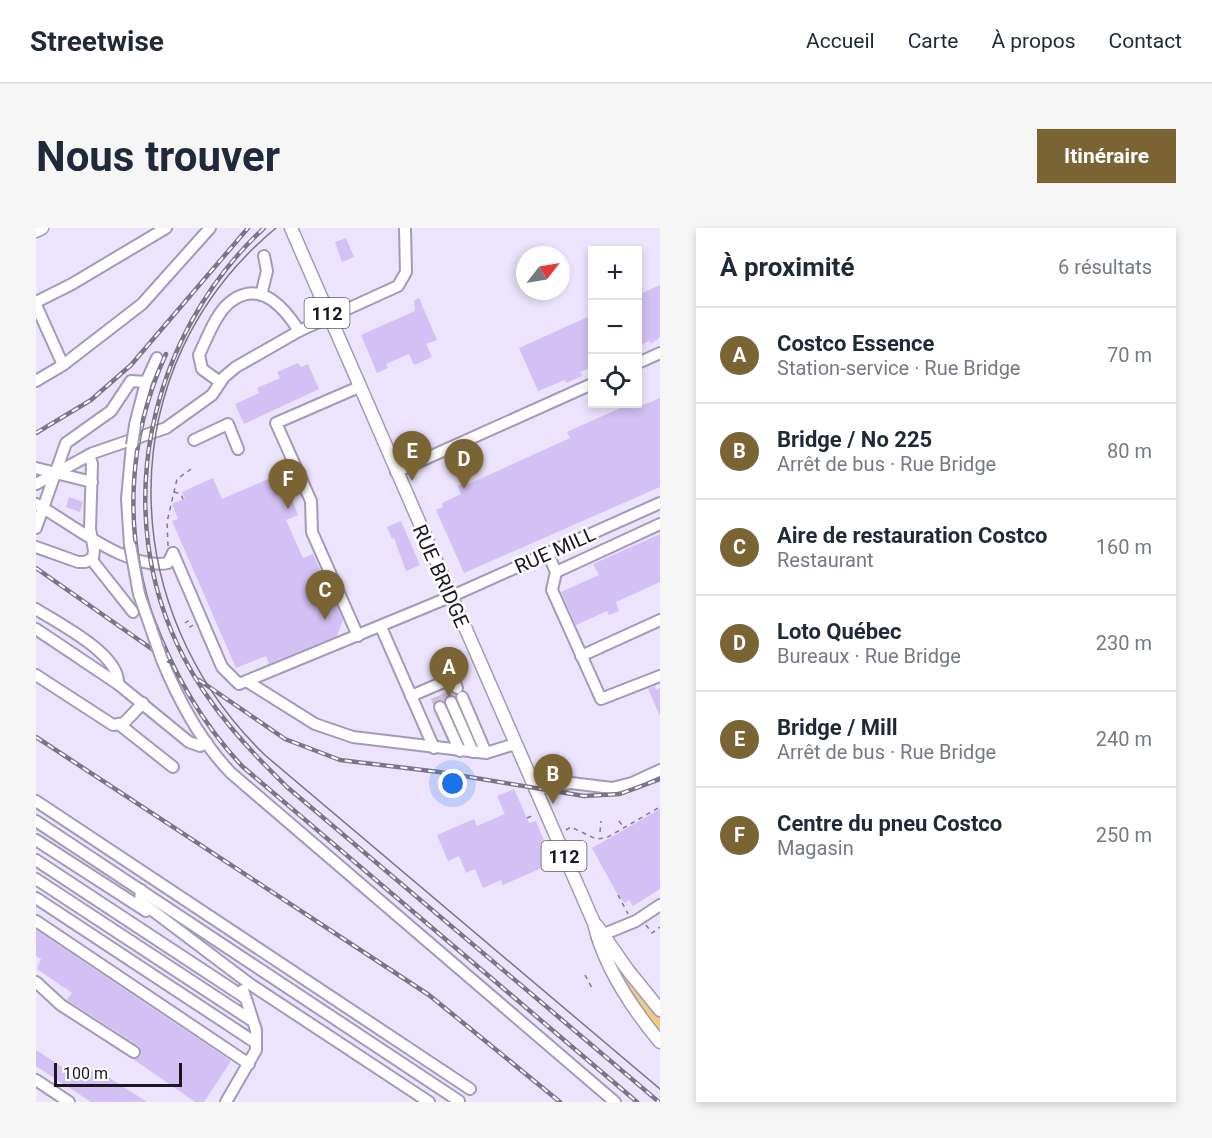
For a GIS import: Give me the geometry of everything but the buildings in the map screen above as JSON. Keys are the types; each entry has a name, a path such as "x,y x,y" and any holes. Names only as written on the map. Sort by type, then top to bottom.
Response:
{"main road":[{"path":"36,231 42,228"},
{"name":"RUE BRIDGE","path":"291,228 624,993 660,1041"},
{"name":"RUE BRIDGE","path":"600,936 660,1010"}],"street":[{"path":"63,365 36,303 85,277 166,228"},
{"path":"36,381 63,365 142,304 210,228"},
{"path":"36,484 89,455 166,428 212,395 220,382 236,367 299,331 330,319 398,286 406,272 405,228"},
{"path":"261,295 267,271 264,256"},
{"path":"220,382 202,369 199,355 229,303 238,298 261,295 277,303 299,331"},
{"path":"642,361 660,353"},
{"path":"157,358 146,382 132,445 127,499 130,545 141,602 162,660 183,706 223,764 252,793 615,1102"},
{"path":"36,528 39,506 56,474 66,443 111,411 131,381 137,379 146,382"},
{"path":"396,472 588,386"},
{"path":"358,636 312,532 311,501 276,423 360,387"},
{"path":"194,440 228,424 238,449"},
{"path":"36,547 78,562 91,559 94,554 91,537 92,482 89,455"},
{"path":"36,468 92,482"},
{"name":"RUE MILL","path":"248,682 381,627 660,503"},
{"path":"39,506 91,537 145,563 168,563 173,553 222,667 240,684 248,682 294,713 325,729 353,737 460,751 486,753 515,744"},
{"path":"556,572 660,524"},
{"path":"548,554 556,572 552,590 601,699 660,676"},
{"path":"91,559 133,612"},
{"path":"36,609 107,658 116,670 118,684"},
{"path":"581,656 660,620"},
{"path":"381,627 434,748"},
{"path":"36,629 118,684 189,742 200,746 207,743"},
{"path":"36,675 111,725 120,725 173,767"},
{"path":"411,696 436,697 457,688 486,753"},
{"path":"446,692 473,752"},
{"path":"436,697 460,751"},
{"path":"120,725 143,703"},
{"path":"535,789 571,783 612,788 632,783 660,770"},
{"path":"41,804 472,1086 459,1102 38,822 41,804"},
{"path":"36,840 138,908 152,910"},
{"path":"36,860 244,997"},
{"path":"36,879 251,1020"},
{"path":"141,890 140,901 240,975 429,1102"},
{"path":"36,898 256,1043"},
{"path":"600,936 636,921 660,905"},
{"path":"36,921 249,1064"},
{"path":"225,1102 255,1054 256,1043 240,975"},
{"path":"36,982 61,1005 134,1052"},
{"path":"36,1080 69,1102"}],"path":[{"path":"168,545 167,522 173,492 177,479 191,470"},
{"path":"173,492 181,494 183,499"},
{"path":"186,622 192,626"},
{"path":"565,830 571,827 600,839 610,837 660,807"},
{"path":"527,818 534,815"},
{"path":"600,832 601,821"},
{"path":"619,821 624,829"},
{"path":"599,844 600,839"},
{"path":"618,895 630,918"},
{"path":"585,975 592,987"}],"shaded area":[{"path":"608,950 641,996 660,1017 660,1034 616,970"}],"tunnel":[{"path":"446,693 451,702"},
{"path":"436,697 440,707"}],"tram line":[{"path":"276,228 221,284 182,348 159,417 151,489 158,561 180,631 216,697 266,756 660,1089"}],"railway":[{"path":"36,433 91,400 131,365 248,228"},
{"path":"264,228 224,272 192,320 168,373 152,429 146,486 148,544 160,601 183,656 217,710 287,787 659,1102"},
{"path":"154,623 137,556 134,487 143,419 166,354"},
{"path":"36,568 169,661"},
{"path":"151,614 168,655 189,695 214,732 243,767 637,1102"},
{"path":"199,680 285,739 340,760 439,772 584,796 620,794 660,779"},
{"path":"36,737 429,995 560,1102"}],"place":[{"name":"Bridge / Mill","path":"412,481"},
{"name":"Loto Québec","path":"464,489"},
{"name":"Centre du pneu Costco","path":"288,509"},
{"name":"Aire de restauration Costco","path":"325,620"},
{"name":"Costco Essence","path":"449,697"},
{"name":"Bridge / No 225","path":"553,804"}]}
